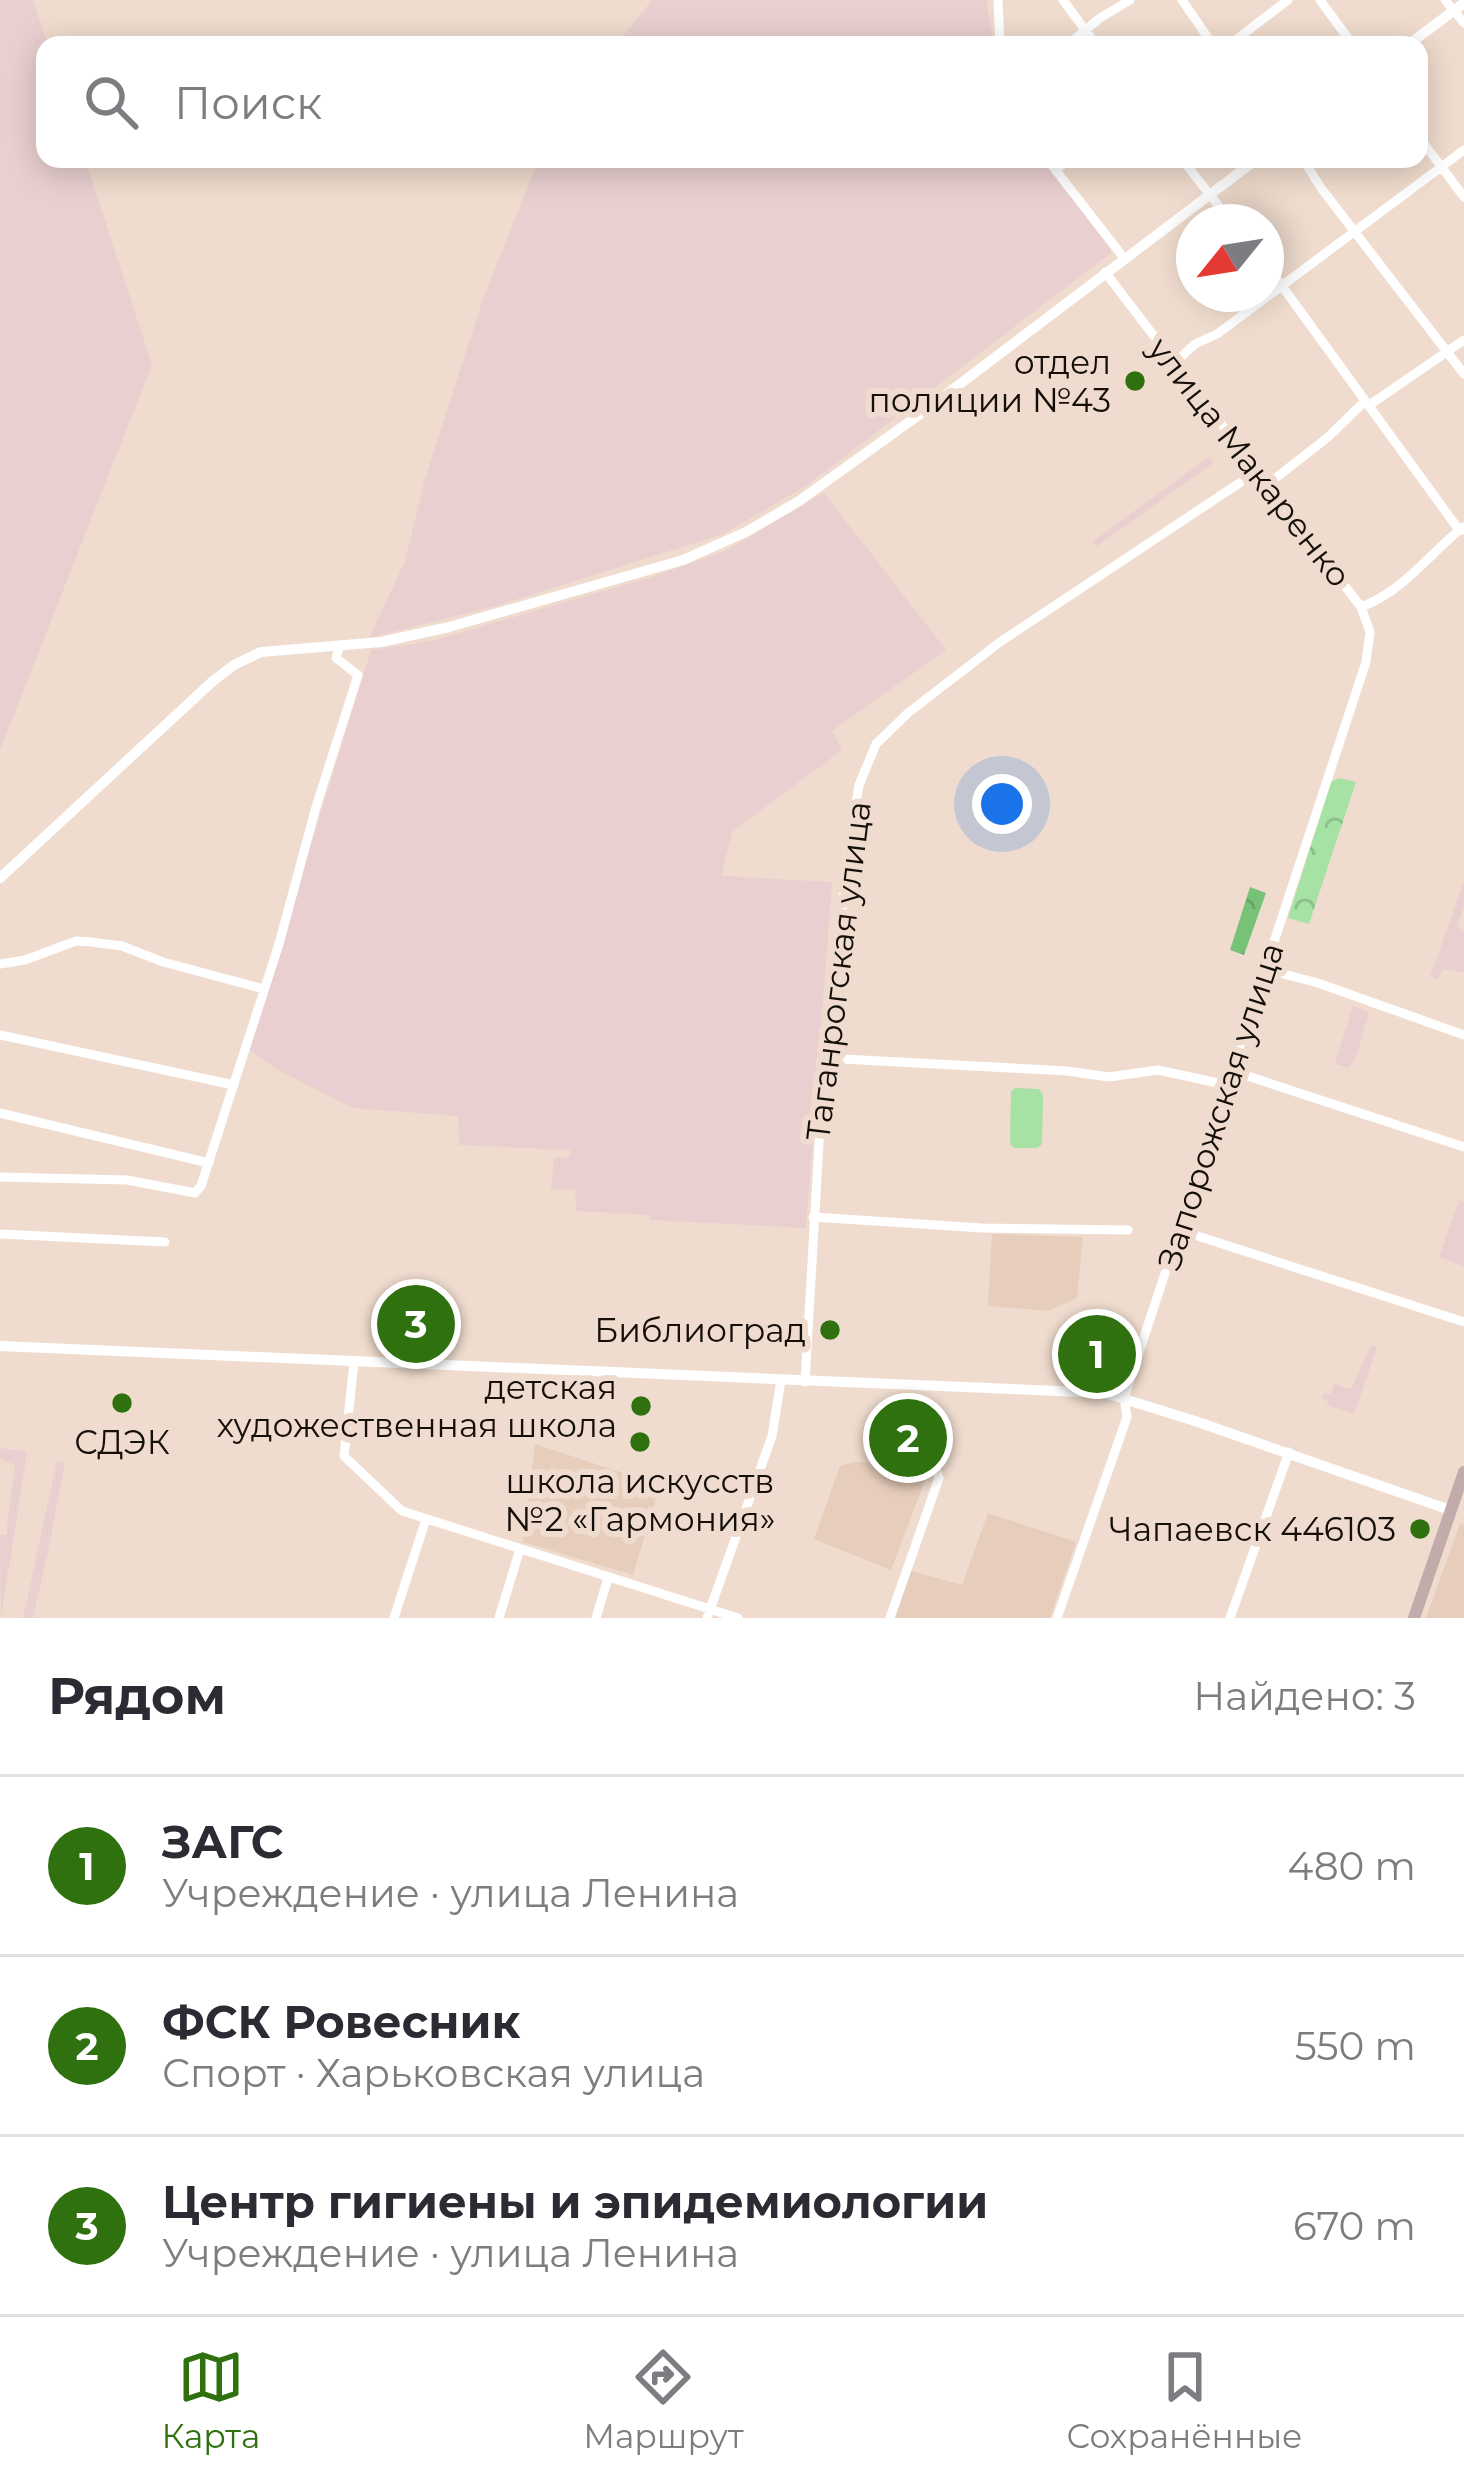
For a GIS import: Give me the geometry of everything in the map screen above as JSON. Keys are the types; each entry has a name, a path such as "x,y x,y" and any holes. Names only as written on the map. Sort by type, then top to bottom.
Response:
{"main road":[{"path":"1414,1618 1464,1472"}],"street":[{"path":"998,0 999,36"},
{"path":"1063,0 1089,36"},
{"path":"1078,36 1130,0"},
{"path":"1182,0 1207,36"},
{"path":"1241,36 1288,0"},
{"path":"1320,0 1346,36"},
{"path":"1418,36 1454,5 1464,23"},
{"path":"1428,149 1464,197"},
{"path":"1284,285 1464,150"},
{"path":"1058,168 1124,258"},
{"path":"1188,168 1216,204"},
{"path":"0,878 234,665 261,652 395,639 494,614 683,560 746,532 855,462 1245,168"},
{"path":"1310,168 1464,374"},
{"name":"улица Макаренко","path":"1105,272 1361,607 1370,632 1366,662"},
{"path":"1284,289 1462,529 1402,586 1361,607"},
{"path":"1172,364 1247,312"},
{"path":"1268,484 1362,404 1372,404 1464,340"},
{"name":"Таганрогская улица","path":"805,1382 824,1058 835,1004 845,873 859,785 876,744 908,712 1000,642 1256,472"},
{"path":"0,1177 127,1180 195,1193 265,989 358,675 335,658 340,645"},
{"name":"Запорожская улица","path":"1057,1618 1127,1417 1124,1398 1366,662"},
{"path":"0,964 76,941 91,942 122,946 265,989"},
{"path":"1265,969 1318,982 1464,1035"},
{"path":"0,1035 234,1085"},
{"path":"824,1058 1109,1077 1158,1070 1227,1085"},
{"path":"1232,1071 1464,1148"},
{"path":"0,1113 208,1162"},
{"path":"813,1217 982,1228 1128,1230"},
{"path":"1179,1230 1464,1322"},
{"path":"0,1234 165,1242"},
{"path":"0,1346 1070,1390 1124,1398 1464,1516"},
{"path":"354,1362 344,1456 402,1511 708,1613 738,1618"},
{"path":"708,1613 772,1436 781,1380"},
{"path":"890,1618 939,1478 934,1463 921,1453"},
{"path":"1230,1618 1289,1453"},
{"path":"394,1618 426,1519"},
{"path":"499,1618 520,1549"},
{"path":"596,1618 608,1578"}],"shaded area":[{"path":"0,0 33,0 45,36 36,36 36,168 88,168 152,365 0,750"},
{"path":"652,0 986,0 992,36 623,36"},
{"path":"535,168 1050,168 1112,252 806,486 723,534 496,606 369,638 405,561 424,482 484,296"},
{"path":"1209,457 1213,463 1097,546 1093,541"},
{"path":"824,493 946,650 832,731 842,750 732,832 721,876 832,882 806,1228 576,1211 575,1190 551,1189 554,1158 570,1157 570,1150 459,1145 458,1116 353,1108 278,1070 248,1049 371,650 431,641 649,578 727,550"},
{"path":"1464,881 1464,906 1457,927 1464,930 1464,972 1443,969 1437,980 1430,977"},
{"path":"1353,1006 1369,1012 1349,1068 1335,1064"},
{"path":"1459,1200 1464,1202 1464,1266 1439,1257"},
{"path":"992,1234 1083,1237 1077,1298 1048,1311 988,1306"},
{"path":"1371,1345 1377,1348 1354,1414 1327,1405 1324,1393 1331,1394 1334,1384 1351,1389"},
{"path":"535,1444 660,1485 633,1575 523,1542"},
{"path":"0,1448 27,1452 1,1618 0,1535 6,1535 15,1465 0,1459"},
{"path":"57,1461 65,1462 49,1547 33,1618 23,1618"},
{"path":"854,1462 925,1466 926,1478 891,1570 814,1539 840,1466"},
{"path":"988,1513 1076,1542 1050,1618 895,1618 911,1571 962,1585"},
{"path":"1460,1524 1464,1525 1464,1618 1426,1618"}],"green space":[{"path":"1339,778 1356,782 1309,924 1288,918 1331,782"},
{"path":"1250,887 1266,893 1244,955 1230,950"},
{"path":"1039,1089 1043,1095 1042,1144 1037,1148 1014,1148 1010,1143 1011,1092"}],"place":[{"name":"отдел полиции №43","path":"1135,381"},
{"name":"Центр гигиены и эпидемиологии","path":"416,1324"},
{"name":"Библиоград","path":"830,1330"},
{"name":"ЗАГС","path":"1097,1354"},
{"name":"СДЭК","path":"122,1403"},
{"name":"детская художественная школа","path":"641,1406"},
{"name":"ФСК Ровесник","path":"908,1438"},
{"name":"школа искусств №2 «Гармония»","path":"640,1442"},
{"name":"Чапаевск 446103","path":"1420,1529"}]}
